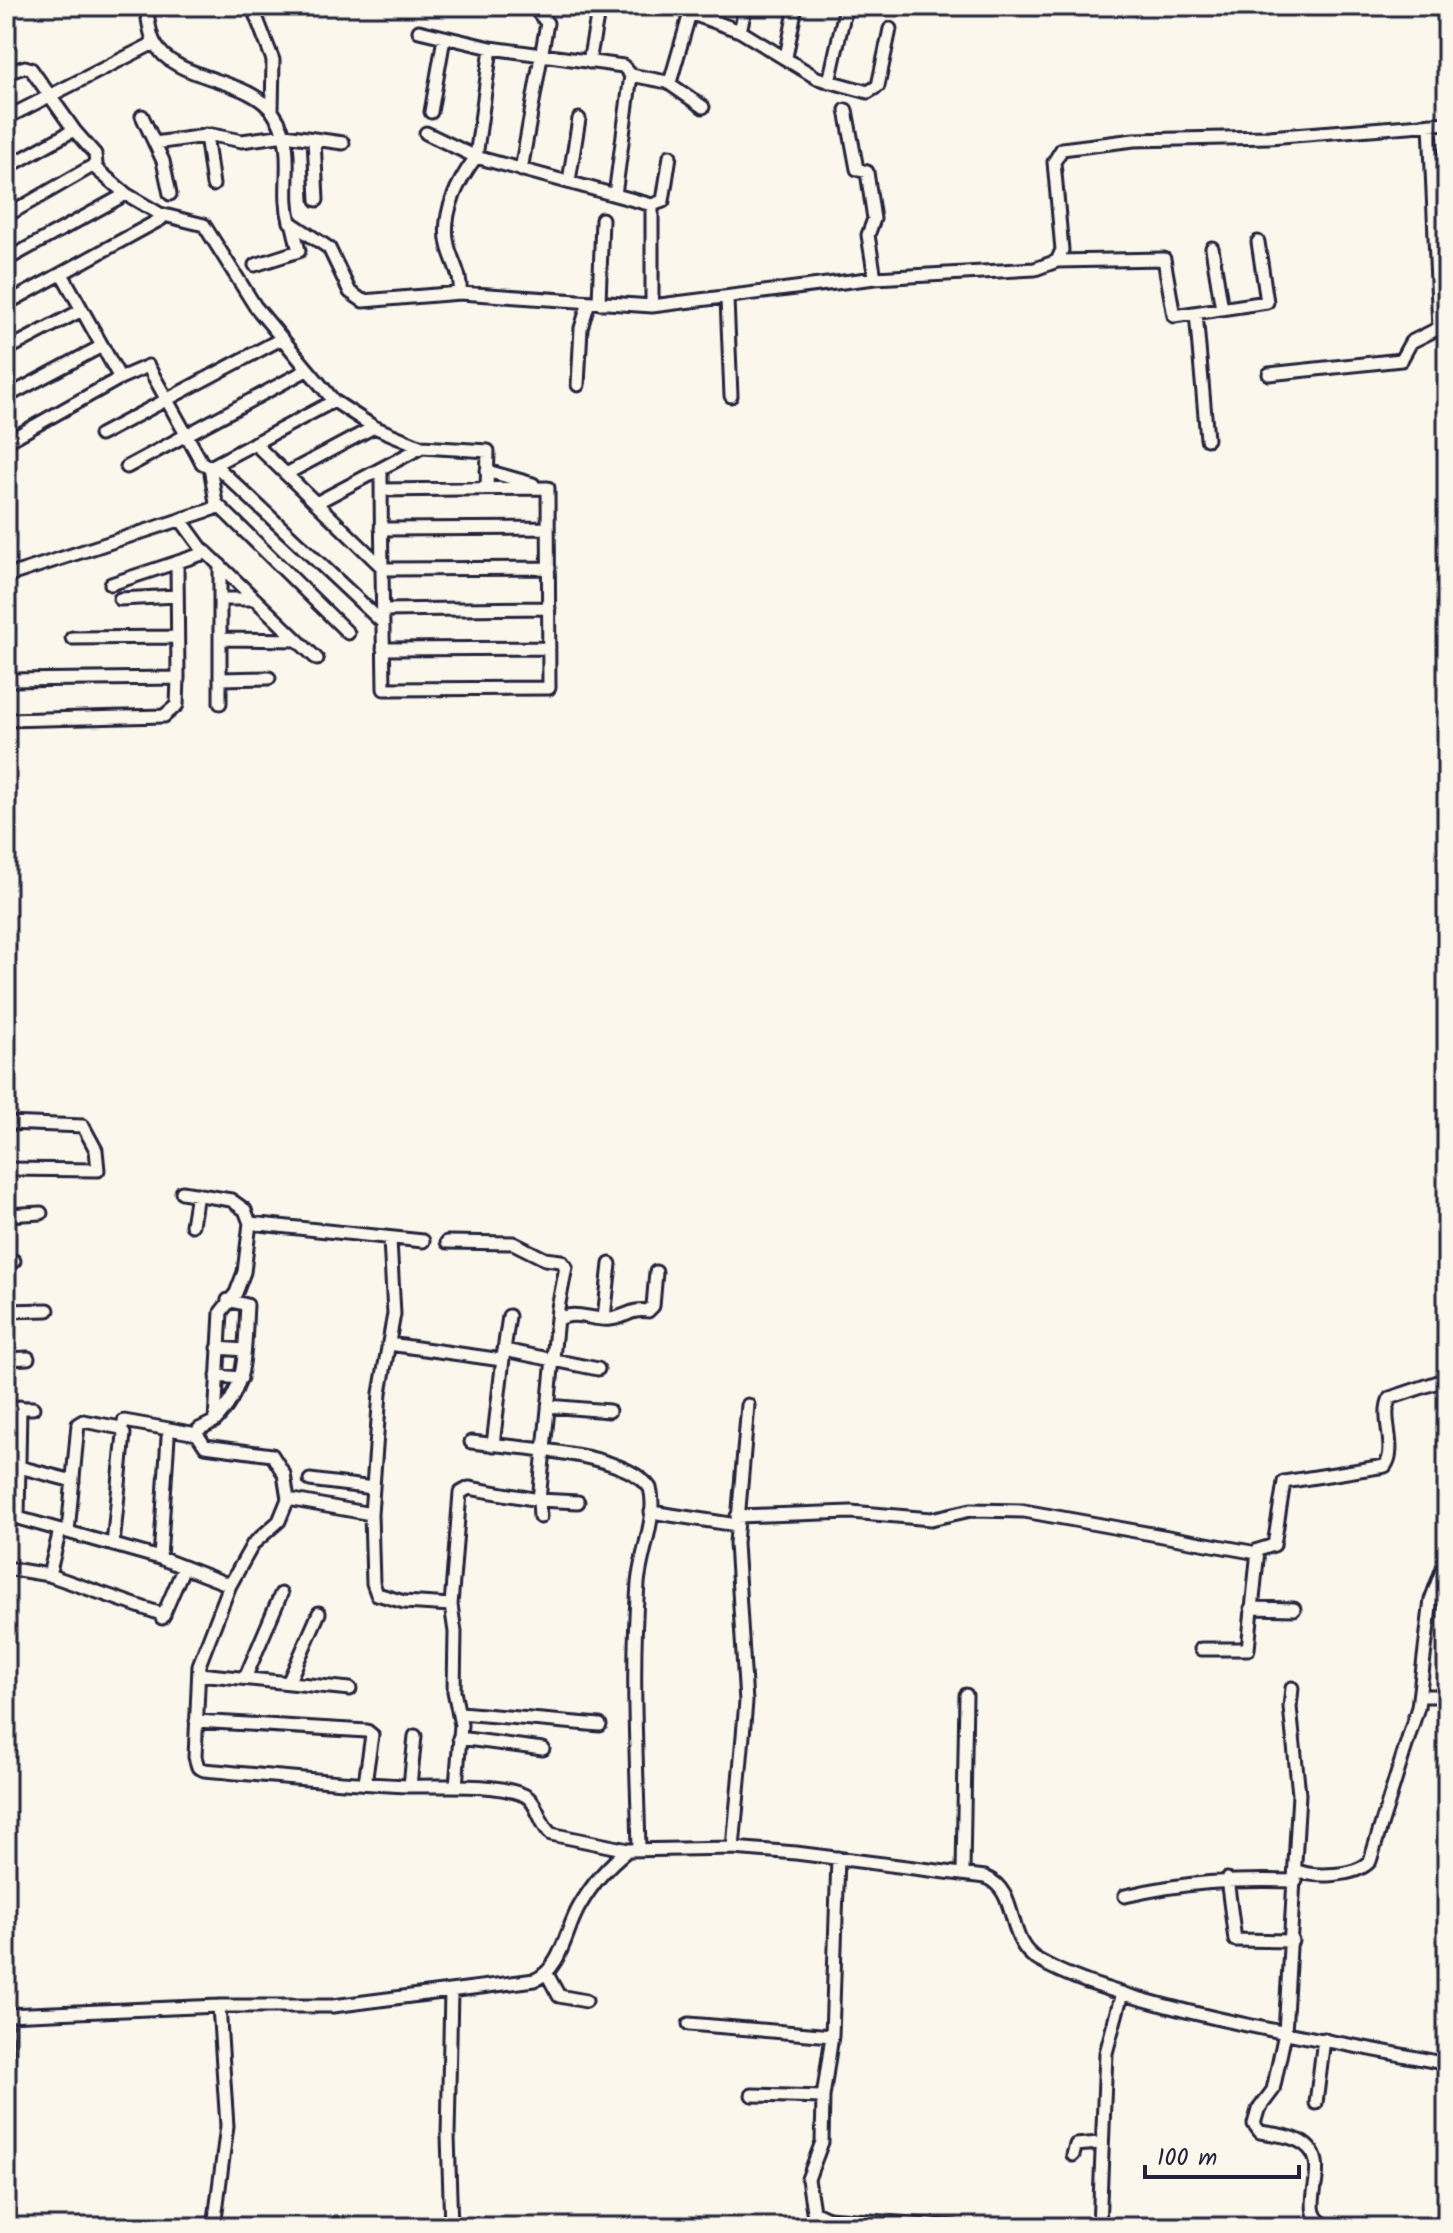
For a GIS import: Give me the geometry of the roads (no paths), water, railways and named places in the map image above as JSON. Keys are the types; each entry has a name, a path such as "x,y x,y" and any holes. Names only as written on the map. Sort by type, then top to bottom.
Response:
{"street":[{"path":"146,6 154,43 187,68 252,95 272,111 285,135 288,150 288,216 299,251 255,265"},
{"path":"252,6 273,60 272,111"},
{"path":"521,170 547,23 533,6"},
{"path":"589,62 599,6"},
{"path":"740,31 746,6"},
{"path":"786,57 796,6"},
{"path":"829,82 846,6"},
{"path":"667,82 674,74 687,15 695,9 829,82 868,92 876,90 890,29"},
{"path":"419,31 491,48 626,67 631,75 615,195"},
{"path":"431,112 444,38"},
{"path":"6,118 154,43"},
{"path":"460,293 460,276 448,245 448,220 458,185 476,157 491,48"},
{"path":"6,73 29,68 95,154 94,167"},
{"path":"631,75 667,82 703,107"},
{"path":"846,110 857,169 867,172 871,179 874,219 868,235 875,278"},
{"path":"142,116 155,143 170,194"},
{"path":"569,181 579,119"},
{"path":"1057,261 1063,245 1054,162 1062,149 1134,140 1269,137 1447,123"},
{"path":"1269,374 1401,360 1411,342 1439,328 1430,124"},
{"path":"6,168 74,130"},
{"path":"426,133 476,157 652,205 663,201 666,195 670,156"},
{"path":"206,135 213,185"},
{"path":"155,143 206,135 242,141 285,135 343,143"},
{"path":"314,139 317,200"},
{"path":"94,167 126,194 160,214 204,225 255,306 305,371 334,401 374,427 422,447 488,451 487,489"},
{"path":"6,216 94,167"},
{"path":"6,260 126,194"},
{"path":"652,205 652,306"},
{"path":"6,304 159,221 160,214"},
{"path":"578,385 579,343 594,302 602,219"},
{"path":"293,226 329,248 350,292 357,299 374,302 460,293 652,306 875,278 1035,269 1057,261 1164,259 1174,316 1267,302 1258,242"},
{"path":"1212,248 1222,309"},
{"path":"62,274 120,378"},
{"path":"727,299 731,396"},
{"path":"6,350 82,310"},
{"path":"1196,313 1207,439"},
{"path":"100,435 281,339"},
{"path":"6,397 102,346"},
{"path":"6,442 120,378 148,366 202,463 383,623"},
{"path":"127,467 305,371"},
{"path":"212,469 334,401"},
{"path":"286,474 374,427"},
{"path":"254,443 382,568 549,568"},
{"path":"316,503 422,447"},
{"path":"10,575 213,509 212,469"},
{"path":"381,469 384,689 549,688 548,488"},
{"path":"487,471 548,488"},
{"path":"381,490 548,488"},
{"path":"215,497 348,633"},
{"path":"181,520 206,552 317,659"},
{"path":"381,529 548,528"},
{"path":"111,584 206,552"},
{"path":"6,720 164,716 177,705 177,563"},
{"path":"220,565 220,703"},
{"path":"120,599 177,596"},
{"path":"220,599 255,599"},
{"path":"383,610 549,608"},
{"path":"72,638 177,637"},
{"path":"220,639 297,640"},
{"path":"383,649 549,648"},
{"path":"6,680 178,678"},
{"path":"220,679 269,678"},
{"path":"6,1123 83,1126 96,1150 98,1170 6,1169"},
{"path":"182,1192 237,1203 250,1223 244,1272 236,1293 221,1312 215,1421"},
{"path":"192,1225 197,1194"},
{"path":"6,1215 41,1213"},
{"path":"250,1223 390,1240 423,1241"},
{"path":"390,1240 394,1298 380,1393 371,1514 373,1583 377,1594 404,1602 451,1605"},
{"path":"447,1242 513,1243 545,1259 561,1261 566,1267 543,1453 540,1517"},
{"path":"604,1318 610,1264"},
{"path":"558,1320 575,1315 611,1319 635,1309 648,1311 653,1306 656,1272"},
{"path":"197,1434 199,1429 215,1421 235,1396 241,1378 247,1305 228,1300"},
{"path":"6,1311 48,1310"},
{"path":"493,1445 509,1316"},
{"path":"389,1344 554,1360 598,1369"},
{"path":"218,1348 244,1350"},
{"path":"6,1359 28,1358"},
{"path":"217,1376 241,1378"},
{"path":"1201,1649 1247,1650 1257,1553 1259,1549 1274,1545 1284,1482 1385,1466 1389,1457 1386,1409 1390,1398 1447,1379"},
{"path":"733,1848 746,1702 738,1614 737,1520 748,1405"},
{"path":"548,1406 609,1411"},
{"path":"6,1407 33,1408"},
{"path":"20,1407 19,1467 12,1518 160,1558 230,1585"},
{"path":"124,1421 197,1434 205,1446 272,1455 284,1474 288,1499 279,1521 253,1544 230,1585 205,1646 199,1674 195,1757 198,1767 204,1770 410,1786 456,1786 520,1794 532,1801 543,1826 551,1834 633,1849 733,1848 985,1877 1004,1889 1017,1937 1032,1956 1122,1993 1227,2023 1447,2064"},
{"path":"49,1575 64,1531 79,1423 122,1429 113,1545"},
{"path":"160,1558 168,1437"},
{"path":"471,1442 596,1458 633,1473 650,1488 651,1512 639,1573 636,1630 633,1849"},
{"path":"19,1467 73,1481"},
{"path":"310,1480 373,1488"},
{"path":"456,1786 460,1713 454,1691 455,1632 451,1605 462,1491 472,1488 539,1500 578,1502"},
{"path":"288,1499 371,1514"},
{"path":"651,1512 737,1520 851,1512 931,1519 971,1510 1024,1511 1257,1553"},
{"path":"1125,1896 1181,1883 1361,1869 1370,1861 1420,1696 1431,1600 1447,1557"},
{"path":"6,1568 49,1575 163,1616 184,1567"},
{"path":"246,1676 281,1594"},
{"path":"1251,1608 1294,1609"},
{"path":"289,1681 319,1613"},
{"path":"199,1674 246,1676 350,1689"},
{"path":"1292,1688 1290,1707 1299,1794 1285,2033 1273,2090 1258,2110 1254,2124 1260,2132 1296,2139 1311,2152 1318,2175 1313,2215 1317,2221 1332,2227"},
{"path":"963,1873 966,1695"},
{"path":"1420,1696 1447,1696"},
{"path":"460,1713 600,1725"},
{"path":"196,1721 367,1731 372,1735 365,1783"},
{"path":"410,1786 415,1736"},
{"path":"459,1738 543,1749"},
{"path":"7,2059 7,2015 219,2006 333,2006 515,1984 547,1974 583,1899 605,1869 633,1849"},
{"path":"838,1858 832,2036 823,2097 822,2142 807,2187 817,2215 857,2221 955,2227"},
{"path":"1227,1879 1235,1940 1292,1941"},
{"path":"547,1974 559,1996 586,2001"},
{"path":"451,1991 448,2136 451,2227"},
{"path":"1099,2227 1099,2143 1107,2043 1122,1993"},
{"path":"214,2227 227,2126 219,2006"},
{"path":"689,2024 832,2036"},
{"path":"1316,2103 1324,2039"},
{"path":"752,2095 823,2097"},
{"path":"1073,2155 1076,2145 1099,2143"}]}
